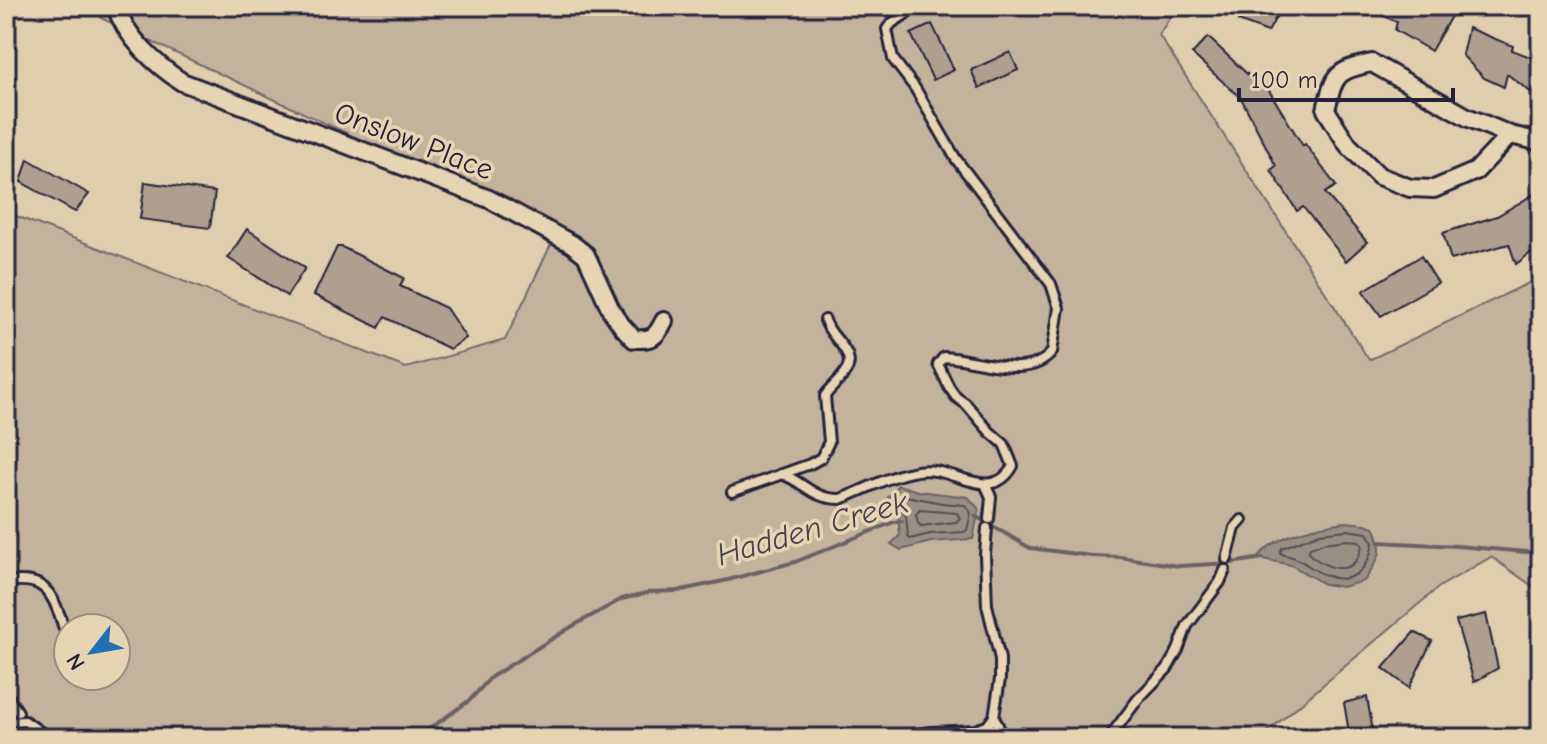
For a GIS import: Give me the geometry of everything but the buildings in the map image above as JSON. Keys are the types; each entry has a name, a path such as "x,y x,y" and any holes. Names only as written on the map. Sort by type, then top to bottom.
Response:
{"street":[{"name":"Onslow Place","path":"116,6 121,21 143,49 182,82 489,199 572,244 586,255 611,310 634,339 646,340 656,335 664,321"},
{"path":"1510,135 1476,171 1434,189 1410,188 1379,176 1348,145 1326,110 1333,81 1348,68 1372,63 1467,117 1510,135 1541,142"}],"lane":[{"path":"781,474 824,498 832,499 840,499 917,470 937,471 986,486 1008,476 1013,466 1010,455 1004,444 953,394 941,374 939,361 944,357 982,364 1030,367 1052,352 1059,308 1047,278 956,159 915,88 893,59 887,29 906,14"},
{"path":"732,492 810,464 821,458 828,447 825,396 849,363 847,353 831,334 825,320"},
{"path":"888,738 975,730 987,726 994,717 1000,659 987,605 985,555 991,497 986,486"},
{"path":"1227,559 1235,528 1242,520"},
{"path":"1109,738 1167,669 1187,626 1220,582 1225,570"},
{"path":"6,582 38,583 53,599 58,612"},
{"path":"6,694 18,712"},
{"path":"994,717 1004,738"},
{"path":"6,722 25,721 49,738"}],"shaded area":[{"path":"97,6 1177,6 1159,35 1369,360 1541,277 1541,592 1491,557 1439,587 1260,738 6,738 6,212 406,368 505,340 557,232 101,18"}],"water":[{"path":"898,485 918,491 968,497 979,509 973,539 931,542 901,550 891,544 900,535 898,517 885,503"},
{"path":"1346,522 1374,527 1378,536 1379,555 1364,581 1342,587 1324,584 1291,565 1258,558 1285,537"}],"waterway":[{"name":"Hadden Creek","path":"975,516 1030,548 1179,566 1263,558"},
{"name":"Hadden Creek","path":"417,738 470,700 491,677 622,599 650,592 677,591 795,562 902,521"},
{"name":"Hadden Creek","path":"1379,542 1541,551"}]}
